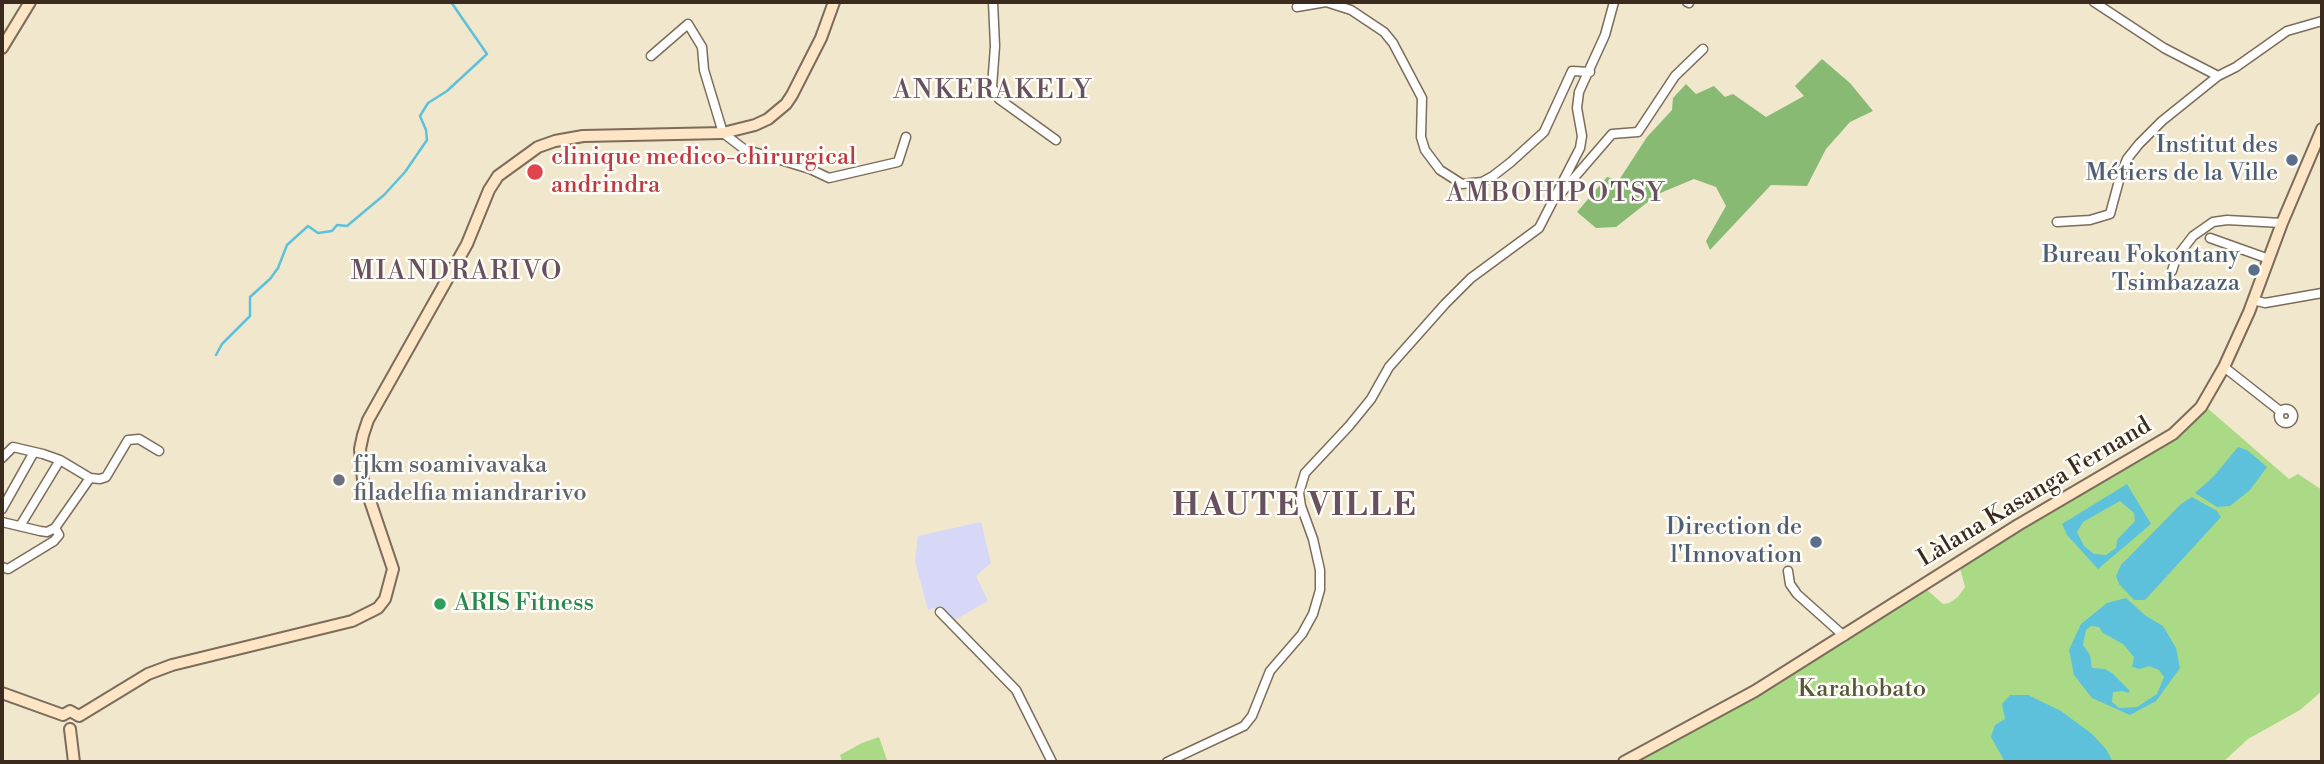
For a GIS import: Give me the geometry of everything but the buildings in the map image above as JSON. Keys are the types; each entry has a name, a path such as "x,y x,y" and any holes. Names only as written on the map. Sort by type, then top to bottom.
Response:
{"street":[{"path":"2,48 30,2"},
{"path":"79,716 148,674 172,665 352,621 378,608 385,599 393,569 363,480 360,449 363,435 368,420 467,244 489,190 498,176 538,147 576,136 723,133 768,119 786,104 812,57 834,2"},
{"path":"993,2 995,47 992,87 999,100 1056,139"},
{"path":"1297,7 1326,2 1350,10 1384,32 1393,43 1422,98 1421,137 1425,150 1440,170 1462,184 1482,182 1511,162 1544,132 1572,71 1590,72"},
{"path":"1167,762 1244,726 1252,716 1270,671 1302,634 1313,614 1320,590 1320,570 1299,493 1305,473 1371,399 1389,367 1412,339 1471,278 1539,228 1580,148 1582,136 1577,108 1578,92 1590,72 1605,35 1614,2"},
{"path":"2094,2 2164,48 2218,76"},
{"path":"2057,222 2090,220 2110,214 2127,159 2162,121 2218,76 2236,67 2287,31 2322,20"},
{"path":"651,55 688,24 702,47 704,70 723,133 744,149 810,169 829,178 898,162 906,137"},
{"path":"1554,200 1612,134 1638,132 1675,76 1703,49"},
{"name":"Làlana Kasanga Fernand","path":"1625,762 1755,691 2018,526 2173,435 2202,407 2224,367 2322,130"},
{"path":"2172,271 2176,258 2193,236 2213,222 2228,220 2283,223"},
{"path":"2210,239 2269,259"},
{"path":"2253,300 2265,303 2322,293"},
{"path":"2224,367 2280,411"},
{"path":"2,458 13,447 60,460 90,478 100,479 106,477 128,440 139,439 159,451"},
{"path":"2,509 34,452"},
{"path":"20,527 60,460"},
{"path":"2,522 47,532 55,528 90,478"},
{"path":"2,567 8,569 54,541 59,535 55,528"},
{"path":"1788,571 1790,584 1797,594 1844,636"},
{"path":"940,612 1016,690 1052,762"},
{"path":"2,693 63,715 70,711 79,716"},
{"path":"63,715 62,723 70,729 74,762"},
{"path":"70,729 79,724 79,716"}],"shaded area":[{"path":"981,522 991,563 976,576 988,601 955,620 941,606 928,610 915,561 918,536"}],"green space":[{"path":"1822,59 1850,83 1873,111 1850,122 1826,149 1807,186 1771,185 1710,250 1706,241 1726,206 1716,187 1694,179 1658,194 1616,227 1596,228 1577,212 1607,177 1619,180 1647,137 1672,110 1673,98 1686,84 1696,94 1714,86 1725,97 1733,94 1766,117 1804,96 1795,86"},
{"name":"Karahobato","path":"2205,406 2289,479 2298,474 2322,490 2322,691 2300,710 2248,739 2223,762 1638,762 1925,588 1943,604 1949,603 1958,597 1965,587 1960,568 2048,512 2133,463"},
{"path":"879,737 887,760 842,762 840,755"}],"water":[{"path":"2238,447 2247,450 2267,467 2250,490 2230,506 2217,507 2195,493 2214,476"},
{"path":"2127,484 2151,524 2098,569 2067,535 2062,524","holes":["2120,501 2134,513 2135,521 2117,540 2116,548 2106,555 2094,554 2084,546 2077,532 2083,522"]},
{"path":"2192,497 2217,511 2221,517 2145,600 2134,600 2119,584 2116,576 2121,565 2181,504"},
{"path":"2126,598 2146,616 2163,626 2176,648 2180,668 2156,701 2130,715 2092,698 2074,675 2069,650 2081,624 2107,603","holes":["2091,626 2099,627 2103,633 2123,644 2134,657 2132,667 2140,669 2149,666 2159,670 2164,677 2157,694 2137,707 2119,708 2112,702 2113,692 2130,691 2112,673 2105,669 2092,668 2090,655 2083,645 2086,630"]},
{"path":"2010,695 2028,695 2061,711 2092,734 2106,749 2113,762 2005,762 1991,737 1995,725 2005,719 2002,704"}],"waterway":[{"path":"216,355 222,344 250,316 250,297 278,268 287,245 308,226 318,233 332,231 337,225 347,226 384,195 405,172 427,140 420,116 428,103 447,91 487,54 451,2"}],"place":[{"name":"Institut des Métiers de la Ville","path":"2292,160"},
{"name":"clinique medico-chirurgical andrindra","path":"535,172"},
{"name":"Bureau Fokontany Tsimbazaza","path":"2254,270"},
{"name":"fjkm soamivavaka filadelfia miandrarivo","path":"339,480"},
{"name":"Direction de l'Innovation","path":"1816,542"},
{"name":"ARIS Fitness","path":"440,604"}],"district":[{"name":"ANKERAKELY","path":"993,92"},
{"name":"AMBOHIPOTSY","path":"1556,195"},
{"name":"MIANDRARIVO","path":"457,273"},
{"name":"HAUTE VILLE","path":"1295,507"}]}
